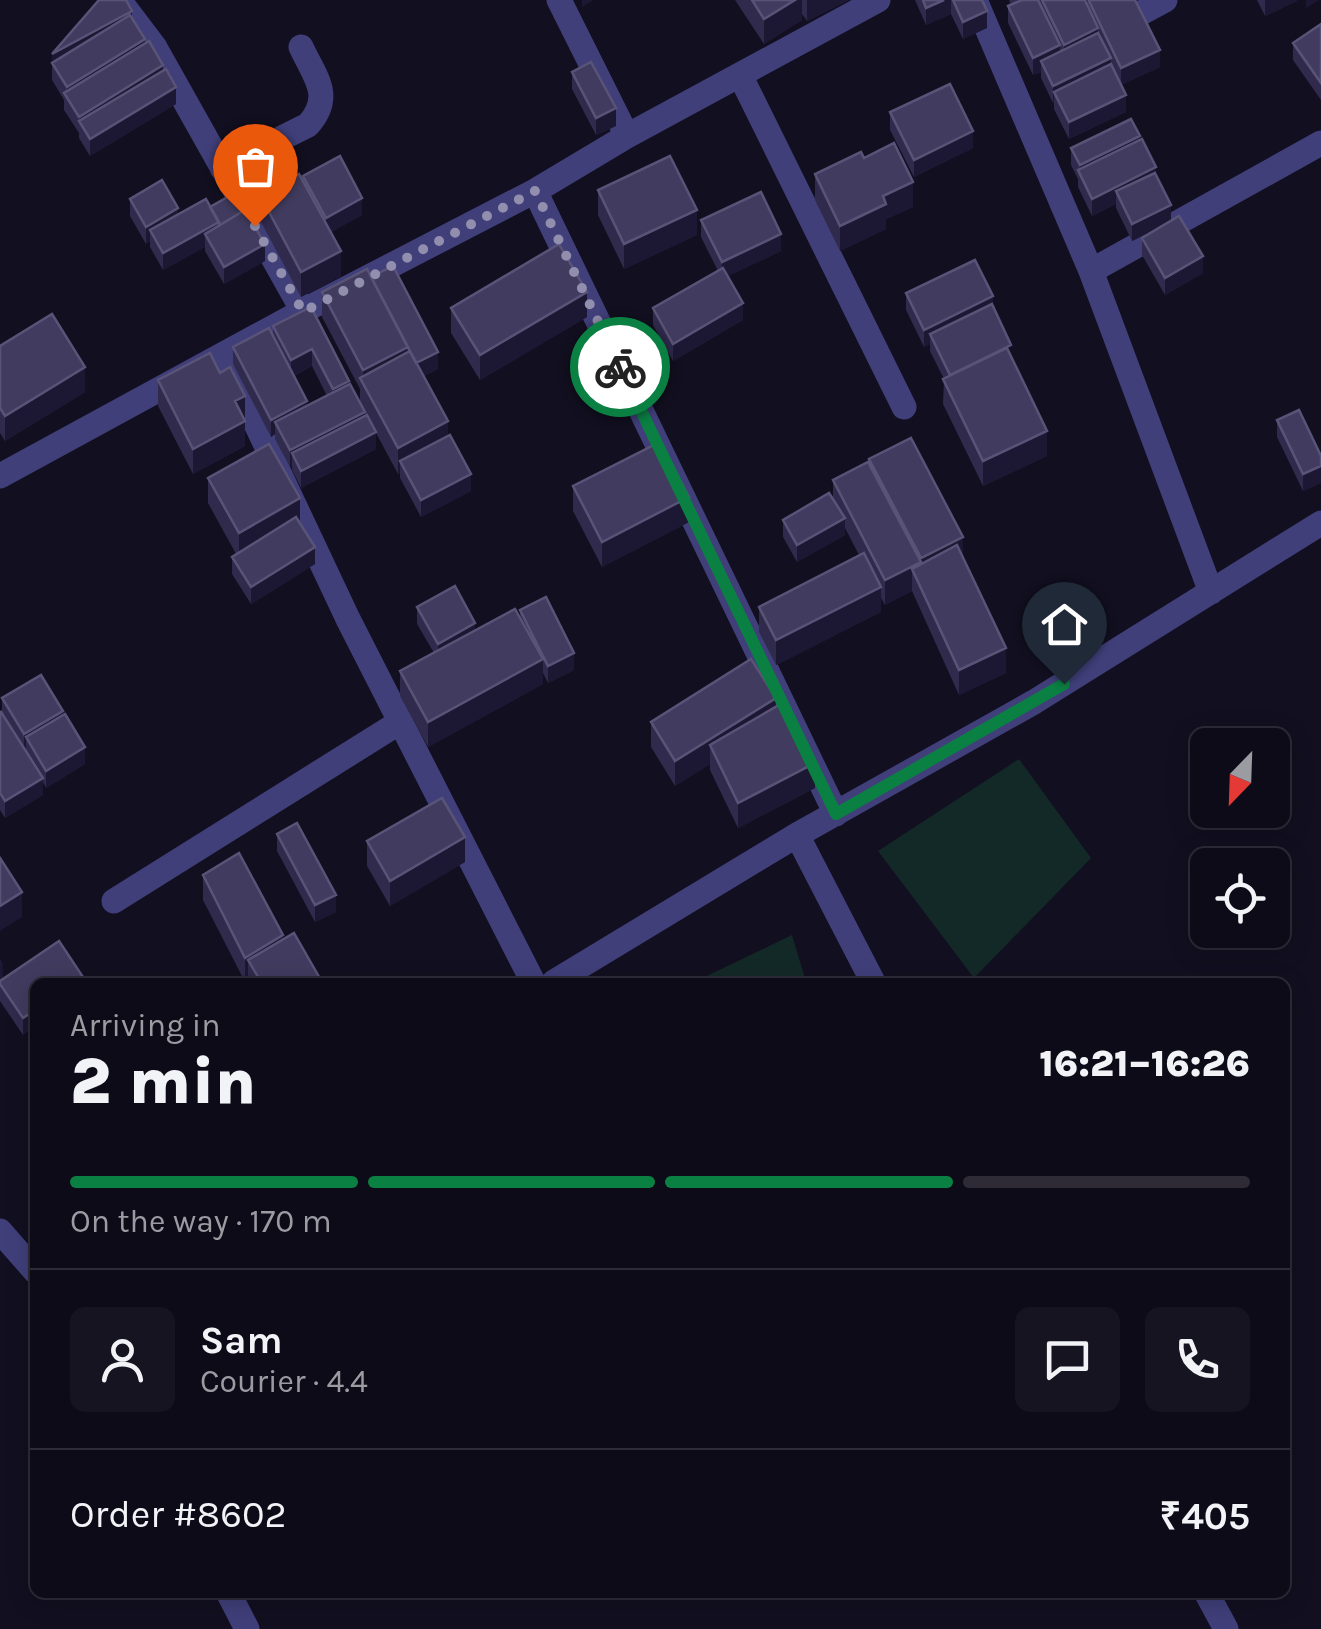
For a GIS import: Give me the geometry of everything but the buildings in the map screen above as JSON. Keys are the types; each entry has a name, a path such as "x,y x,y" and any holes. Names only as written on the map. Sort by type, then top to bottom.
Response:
{"street":[{"path":"119,0 154,46 303,312"},
{"path":"559,0 628,136"},
{"path":"0,476 535,191 878,0"},
{"path":"974,0 1091,271 1211,592"},
{"path":"1141,12 1164,0"},
{"path":"222,168 308,125 317,114 322,103 321,90 300,47"},
{"path":"740,75 904,407"},
{"path":"1091,271 1321,143"},
{"path":"535,191 836,814"},
{"path":"224,354 348,619 532,978"},
{"path":"561,978 796,835 1034,702 1321,523"},
{"path":"114,901 400,722"},
{"path":"796,835 871,978"},
{"path":"0,1230 30,1265"},
{"path":"231,1598 247,1629"},
{"path":"1209,1598 1226,1629"}],"green space":[{"path":"1019,759 1091,858 974,978 878,851"},
{"path":"792,935 805,978 702,978"}],"way so far":[{"path":"255,226 303,312 535,191 620,367"}],"route":[{"path":"620,367 836,814 1064,684"}]}
